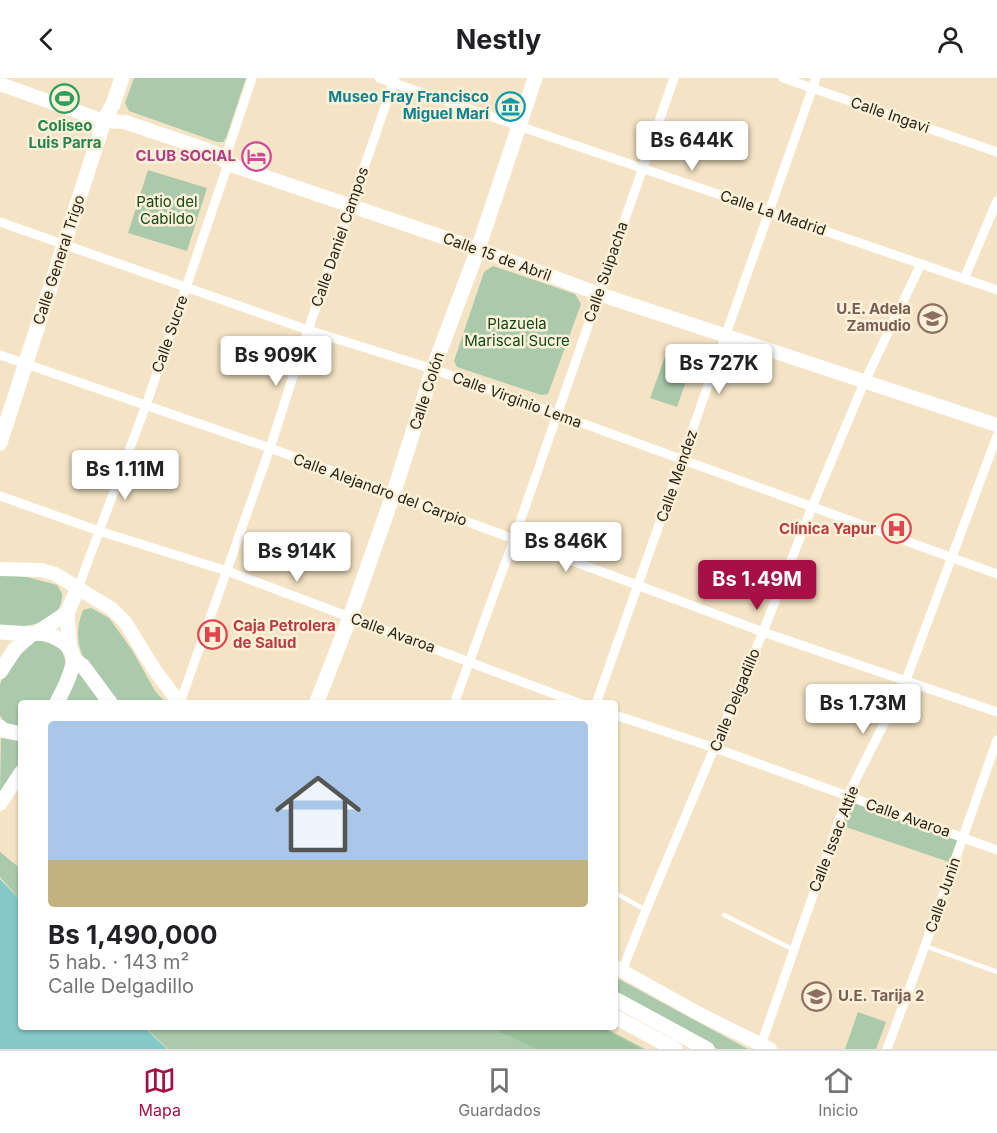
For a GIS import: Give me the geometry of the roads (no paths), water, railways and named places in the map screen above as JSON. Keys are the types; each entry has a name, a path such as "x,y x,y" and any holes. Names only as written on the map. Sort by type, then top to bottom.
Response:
{"main road":[{"name":"Calle General Trigo","path":"0,443 104,121 122,78"},
{"name":"Calle Colón","path":"318,700 393,495 433,369 478,249 535,78"},
{"path":"58,700 68,678 72,654 67,613 78,588"},
{"path":"0,672 15,649 67,613"},
{"path":"0,632 35,633 60,640 108,700"},
{"path":"0,727 3,730 18,733"},
{"path":"618,1001 707,1049"},
{"path":"618,1019 675,1049"}],"street":[{"name":"Calle Sucre","path":"78,588 146,405 228,164 228,150 252,78"},
{"name":"Calle La Madrid","path":"379,78 394,80 641,169 997,290"},
{"name":"Calle Suipacha","path":"455,700 514,539 674,78"},
{"name":"Calle Ingavi","path":"783,78 997,152"},
{"name":"Calle Mendez","path":"597,700 816,78"},
{"name":"Calle Daniel Campos","path":"181,700 270,448 394,80"},
{"name":"Calle 15 de Abril","path":"0,84 104,121 125,122 213,152 228,164 478,249 599,294 997,425"},
{"path":"964,279 997,201"},
{"name":"Calle Virginio Lema","path":"0,222 308,330 433,369 997,574"},
{"name":"Calle Delgadillo","path":"619,969 715,748 864,383 921,264"},
{"name":"Calle Alejandro del Carpio","path":"0,355 270,448 763,632 997,712"},
{"name":"Calle Issac Attie","path":"765,1047 794,950 847,797 906,680 997,436"},
{"name":"Calle Avaroa","path":"0,496 99,531 227,571 571,700"},
{"path":"0,569 41,570 55,574 112,609 125,622 154,669 178,700"},
{"name":"Calle Avaroa","path":"618,716 715,748 997,850"},
{"name":"Calle Junin","path":"887,1049 997,740"},
{"path":"0,804 18,777"},
{"path":"619,969 765,1047"}],"lane":[{"path":"618,896 646,910"},
{"path":"724,915 794,950"},
{"path":"925,946 997,972"}],"water":[{"path":"0,879 18,898 18,1030 147,1030 167,1049 0,1049"}],"place":[{"name":"Coliseo Luis Parra","path":"65,99"},
{"name":"Museo Fray Francisco Miguel Marí","path":"510,106"},
{"name":"CLUB SOCIAL","path":"257,156"},
{"name":"U.E. Adela Zamudio","path":"932,318"},
{"name":"Clínica Yapur","path":"897,529"},
{"name":"Caja Petrolera de Salud","path":"212,635"},
{"name":"U.E. Tarija 2","path":"817,996"}],"park label":[{"name":"Patio del Cabildo","path":"167,210"},
{"name":"Plazuela Mariscal Sucre","path":"517,332"}]}
